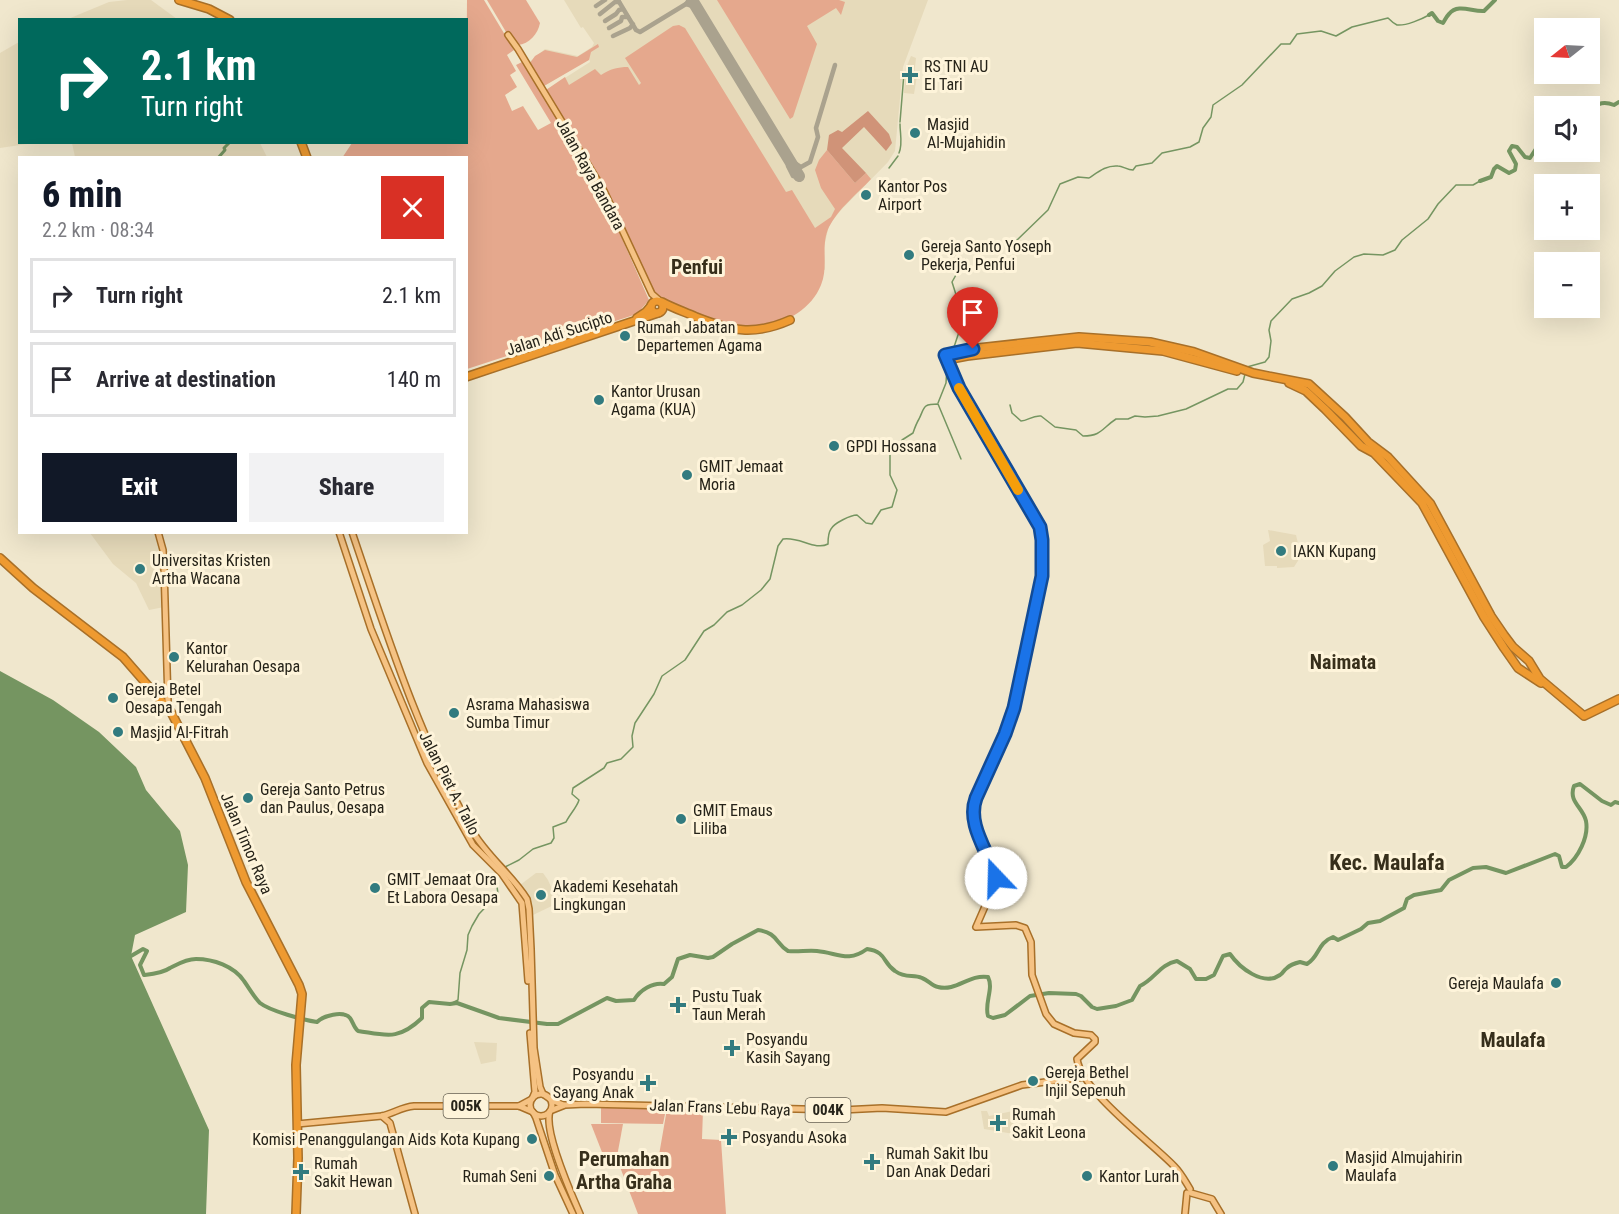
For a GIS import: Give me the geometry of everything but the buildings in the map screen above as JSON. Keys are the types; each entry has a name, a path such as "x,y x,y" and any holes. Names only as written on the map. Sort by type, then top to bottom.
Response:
{"highway":[{"path":"178,0 204,6 226,18"},
{"path":"190,0 231,18"},
{"path":"661,302 664,308 659,313 653,312 651,306 654,301 661,302 720,326 744,331 764,329 790,320"},
{"name":"Jalan Adi Sucipto","path":"580,339 639,317 651,306"},
{"name":"Jalan Adi Sucipto","path":"468,374 659,313 681,312"},
{"path":"947,361 969,349 1079,338 1150,342 1194,352 1241,371 1289,383 1306,391 1341,424 1360,446 1374,453 1422,503 1484,617 1518,668 1546,686 1582,715 1587,716 1619,701"},
{"path":"1253,374 1305,382 1313,387 1402,472 1433,507 1496,623 1513,647 1529,661 1546,686"},
{"name":"Jalan Timor Raya","path":"0,558 33,588 135,667 166,704 205,778 241,872 299,985 302,994 296,1065 298,1158 296,1214"}],"main road":[{"name":"Jalan Raya Bandara","path":"517,49 595,177 616,214 652,294 661,302"},
{"name":"Jalan Raya Bandara","path":"595,177 648,289 651,306"},
{"path":"947,361 1040,529 1043,554 1042,576 1014,708 974,803 974,821 996,881 976,927 1016,924 1025,928 1031,942 1031,968 1046,1014 1054,1024 1074,1034 1091,1035 1096,1041 1077,1059 1085,1077 1104,1100 1169,1161 1185,1181 1190,1192 1185,1214"},
{"path":"159,534 163,550 164,568 166,704"},
{"name":"Jalan Piet A. Tallo","path":"340,534 371,629 422,750 473,845 501,871"},
{"name":"Jalan Piet A. Tallo","path":"353,534 392,651 430,746 477,839 522,903 531,1001 535,1086 532,1099"},
{"path":"422,750 430,746"},
{"path":"440,787 448,783"},
{"name":"Jalan Piet A. Tallo","path":"532,1039 540,1087 548,1097"},
{"name":"Jalan Frans Lebu Raya","path":"550,1111 565,1105 634,1105 842,1110 882,1108 947,1112 1022,1085 1085,1077"},
{"path":"573,1214 559,1184 530,1106 532,1099 539,1095 548,1097 551,1103 548,1124 580,1214"},
{"name":"Jalan Frans Lebu Raya","path":"548,1097 565,1105"},
{"name":"005K","path":"519,1106 532,1099"},
{"name":"005K","path":"297,1124 382,1116 414,1106 519,1106 532,1112"},
{"path":"532,1112 540,1116 550,1111"},
{"path":"390,1123 395,1113"},
{"path":"382,1116 390,1123 415,1214"},
{"path":"559,1184 567,1182"},
{"path":"1190,1192 1214,1200 1221,1214"}],"shaded area":[{"path":"151,0 176,18 70,18 109,2"},
{"path":"467,0 484,0 514,50 507,55 516,71 510,75 517,87 505,95 512,111 523,106 538,130 551,123 516,65 522,62 603,195 649,300 637,314 468,369 468,156 343,156 351,144 468,144"},
{"path":"487,0 526,0 540,23 535,35 526,43 518,45 506,32"},
{"path":"564,0 928,0 903,67 895,151 888,162 829,225 824,247 825,270 631,241 546,90 590,62 589,59 544,86 529,62 545,49 578,56 592,47 594,43 583,27 581,28"},
{"path":"717,0 839,0 845,2 841,15 836,8 807,26 817,44 793,117 790,119"},
{"path":"679,25 685,28 786,192 792,190 815,228 831,217 835,209 821,188 815,170 827,150 855,183 866,173 871,179 843,208 829,227 825,241 823,278 814,297 794,315 768,326 727,327 687,312 655,294 600,178 546,90 565,77 569,85 595,69 601,75 624,67 628,67 639,85 641,83 625,58 673,26"},
{"path":"18,43 18,144 27,144 0,148 0,53"},
{"path":"598,44 599,47 591,52 589,60 544,86 530,63 535,56 545,50 577,57"},
{"name":"RS TNI AU El Tari","path":"911,56 916,58 914,76 917,76 914,94 904,93 906,68"},
{"path":"868,111 889,134 892,143 886,151 864,127 842,148 866,173 855,183 827,150 829,135 838,130 842,132"},
{"path":"72,144 260,144 266,156 75,156"},
{"name":"IAKN Kupang","path":"1268,530 1296,535 1301,556 1294,567 1265,566 1263,545 1270,541"},
{"name":"Universitas Kristen Artha Wacana","path":"91,534 155,534 159,548 164,607 149,610 136,583 113,564"},
{"path":"0,671 53,700 99,732 136,767 146,790 180,831 188,865 186,912 135,935 131,956 209,1130 206,1214 0,1214"},
{"name":"Akademi Kesehatah Lingkungan","path":"536,873 543,873 558,903 533,915 528,897 520,885"},
{"path":"474,1042 497,1043 496,1061 481,1064"},
{"path":"601,1107 666,1109 663,1124 601,1123"},
{"path":"667,1109 703,1110 702,1139 721,1140 726,1214 638,1214 620,1167 646,1166 648,1154 659,1155"},
{"name":"Rumah Sakit Leona","path":"981,1111 987,1111 989,1116 1013,1111 1014,1134 984,1129"},
{"path":"591,1124 623,1124 616,1162 607,1165"}],"waterway":[{"path":"1429,15 1432,13 1438,21 1443,23 1447,16 1457,9 1484,11 1495,0"},
{"path":"1008,241 1016,241 1048,210 1060,184 1078,177 1089,178 1102,169 1114,166 1133,170 1136,166 1152,163 1162,153 1190,147 1199,142 1203,128 1211,117 1213,105 1242,85 1281,44 1290,44 1297,34 1321,31 1336,36 1352,27 1388,18 1397,25 1401,25 1429,15"},
{"path":"900,122 904,73"},
{"path":"1600,104 1614,105 1619,102"},
{"path":"899,153 900,124"},
{"path":"220,156 228,144"},
{"path":"1480,181 1491,177 1497,166 1509,173 1515,170 1516,164 1509,151 1512,146 1517,147 1525,157 1530,158 1534,152"},
{"path":"889,168 898,156"},
{"path":"1247,367 1265,362 1269,357 1271,321 1292,299 1322,286 1335,271 1354,257 1364,254 1383,255 1395,250 1402,240 1428,219 1438,204 1456,185 1473,185 1480,181"},
{"path":"954,347 961,326 958,301 952,282 965,259"},
{"path":"938,403 946,383 947,367"},
{"path":"1010,405 1012,413 1021,421 1041,416 1055,427 1076,430 1083,436 1089,436 1098,433 1116,419 1158,416 1186,409 1228,389 1237,389 1243,382 1245,374"},
{"path":"505,867 533,849 551,843 554,838 553,827 566,822 578,803 579,800 572,794 573,788 604,768 607,763 621,759 633,747 632,736 635,723 654,694 662,676 685,660 704,631 727,612 742,605 761,590 770,579 778,546 783,539 823,546 828,544 830,531 839,522 857,515 866,523 872,524 881,510 892,507 897,490 890,475 890,451 897,449 902,440 913,433 923,409 927,406 938,404 961,459"},
{"path":"131,956 143,949 147,951 140,965 144,975 161,972 189,960 203,959 216,962 235,971 260,1003 271,1009 317,1022 328,1016 343,1014 350,1018 358,1031 384,1035 399,1033 414,1025 422,1018 422,1008 429,1002 457,1003 499,1018 558,1024 607,998 616,1001 634,1000 647,987 664,984 672,977 678,959 690,955 713,957 758,930 769,933 788,951 817,951 854,956 867,949 873,950 878,952 891,968 899,973 922,978 938,987 951,987 975,978 988,977 990,986 987,1011 988,1016 993,1018 1005,1015 1030,996 1049,993 1076,994 1097,1009 1116,1006 1132,1000 1140,986 1166,965 1177,961 1190,969 1196,979 1206,979 1214,975 1223,956 1230,954 1252,974 1266,979 1273,978 1293,964 1300,962 1307,964 1321,946 1333,937 1338,940 1368,923 1380,921 1404,908 1407,899 1414,895 1441,890 1449,880 1473,868 1486,867 1506,873 1555,854 1559,856 1562,867 1566,867 1582,847 1586,834 1586,821 1574,800 1574,786 1580,784 1611,805 1615,802 1619,803"},
{"path":"450,1004 458,1000 460,973 467,950 468,935 479,914 498,894 496,879 498,873"}],"taxiway":[{"path":"596,6 605,0"},
{"path":"618,0 636,30 640,32 689,0"},
{"path":"600,14 615,2 619,2"},
{"path":"686,4 696,7"},
{"path":"605,21 623,9"},
{"path":"609,28 621,21 622,17 628,17"},
{"path":"613,36 630,28 633,24"},
{"path":"789,159 801,167 810,162 818,137 816,128 835,65"},
{"path":"789,159 788,166 793,176 799,175 798,166"}],"runway":[{"path":"692,0 799,176"}],"slow traffic":[{"path":"959,388 1018,490"}],"place":[{"name":"RS TNI AU El Tari","path":"910,75"},
{"name":"Masjid Al-Mujahidin","path":"915,133"},
{"name":"Kantor Pos Airport","path":"866,195"},
{"name":"Gereja Santo Yoseph Pekerja, Penfui","path":"909,255"},
{"name":"Rumah Jabatan Departemen Agama","path":"625,336"},
{"name":"Kantor Urusan Agama (KUA)","path":"599,400"},
{"name":"GPDI Hossana","path":"834,446"},
{"name":"GMIT Jemaat Moria","path":"687,475"},
{"name":"IAKN Kupang","path":"1281,551"},
{"name":"Universitas Kristen Artha Wacana","path":"140,569"},
{"name":"Kantor Kelurahan Oesapa","path":"174,657"},
{"name":"Gereja Betel Oesapa Tengah","path":"113,698"},
{"name":"Asrama Mahasiswa Sumba Timur","path":"454,713"},
{"name":"Masjid Al-Fitrah","path":"118,732"},
{"name":"Gereja Santo Petrus dan Paulus, Oesapa","path":"248,798"},
{"name":"GMIT Emaus Liliba","path":"681,819"},
{"name":"GMIT Jemaat Ora Et Labora Oesapa","path":"375,888"},
{"name":"Akademi Kesehatah Lingkungan","path":"541,895"},
{"name":"Gereja Maulafa","path":"1556,983"},
{"name":"Pustu Tuak Taun Merah","path":"678,1005"},
{"name":"Posyandu Kasih Sayang","path":"732,1048"},
{"name":"Gereja Bethel Injil Sepenuh","path":"1033,1081"},
{"name":"Posyandu Sayang Anak","path":"648,1083"},
{"name":"Rumah Sakit Leona","path":"998,1123"},
{"name":"Posyandu Asoka","path":"729,1137"},
{"name":"Komisi Penanggulangan Aids Kota Kupang","path":"532,1139"},
{"name":"Rumah Sakit Ibu Dan Anak Dedari","path":"872,1162"},
{"name":"Masjid Almujahirin Maulafa","path":"1333,1166"},
{"name":"Rumah Sakit Hewan","path":"301,1172"},
{"name":"Rumah Seni","path":"549,1176"},
{"name":"Kantor Lurah","path":"1087,1176"}],"district":[{"name":"Penfui","path":"697,267"},
{"name":"Naimata","path":"1343,662"},
{"name":"Kec. Maulafa","path":"1387,862"},
{"name":"Maulafa","path":"1513,1040"},
{"name":"Perumahan Artha Graha","path":"624,1170"}],"route":[{"path":"973,349 945,355 947,362 959,388 1040,527 1043,554 1042,576 1014,708 973,808 976,827 996,878"}]}
